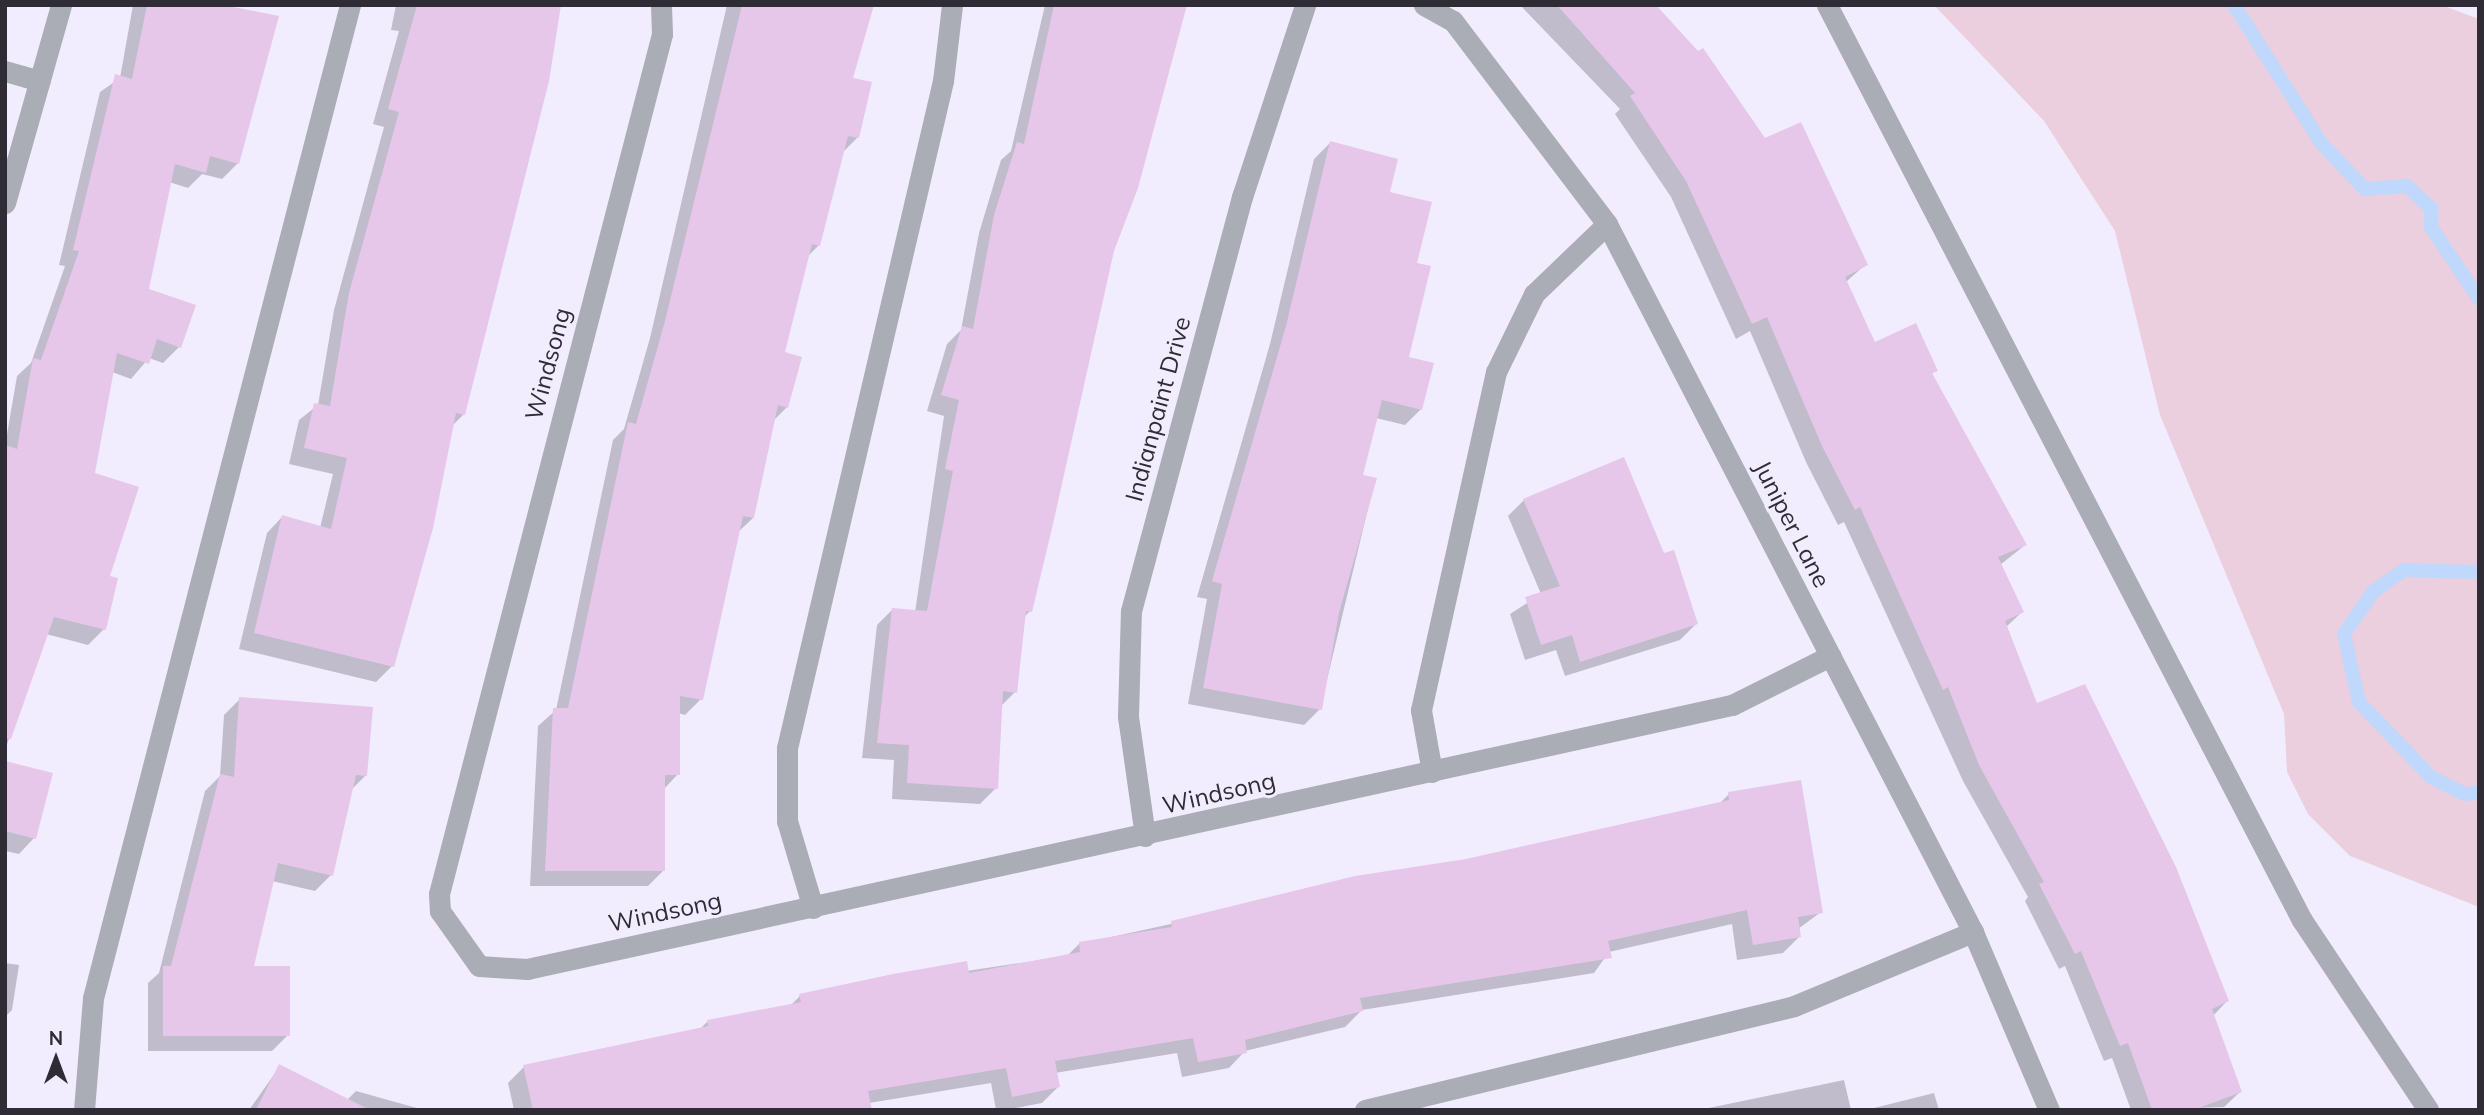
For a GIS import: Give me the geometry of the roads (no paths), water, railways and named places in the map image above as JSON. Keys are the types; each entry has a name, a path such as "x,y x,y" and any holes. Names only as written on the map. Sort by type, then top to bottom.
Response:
{"street":[{"path":"5,203 61,5"},
{"path":"84,1110 93,998 350,5"},
{"name":"Windsong","path":"661,5 662,34 493,676 440,911 479,966 527,969 1146,836 1732,705 1830,656"},
{"path":"813,908 787,821 787,748 943,81 952,5"},
{"name":"Indianpaint Drive","path":"1146,836 1128,716 1131,611 1242,197 1305,5"},
{"name":"Juniper Lane","path":"1424,5 1453,21 1607,224 1973,932 2049,1110"},
{"path":"1827,5 2302,920 2428,1110"},
{"path":"5,71 40,81"},
{"path":"1433,772 1421,710 1496,372 1534,294 1607,224"},
{"path":"1365,1110 1794,1006 1973,932"}],"waterway":[{"path":"2234,5 2322,144 2365,189 2407,186 2431,208 2431,227 2479,299"},
{"path":"2479,572 2404,570 2373,592 2344,634 2359,702 2431,777 2465,794 2479,792"}]}
